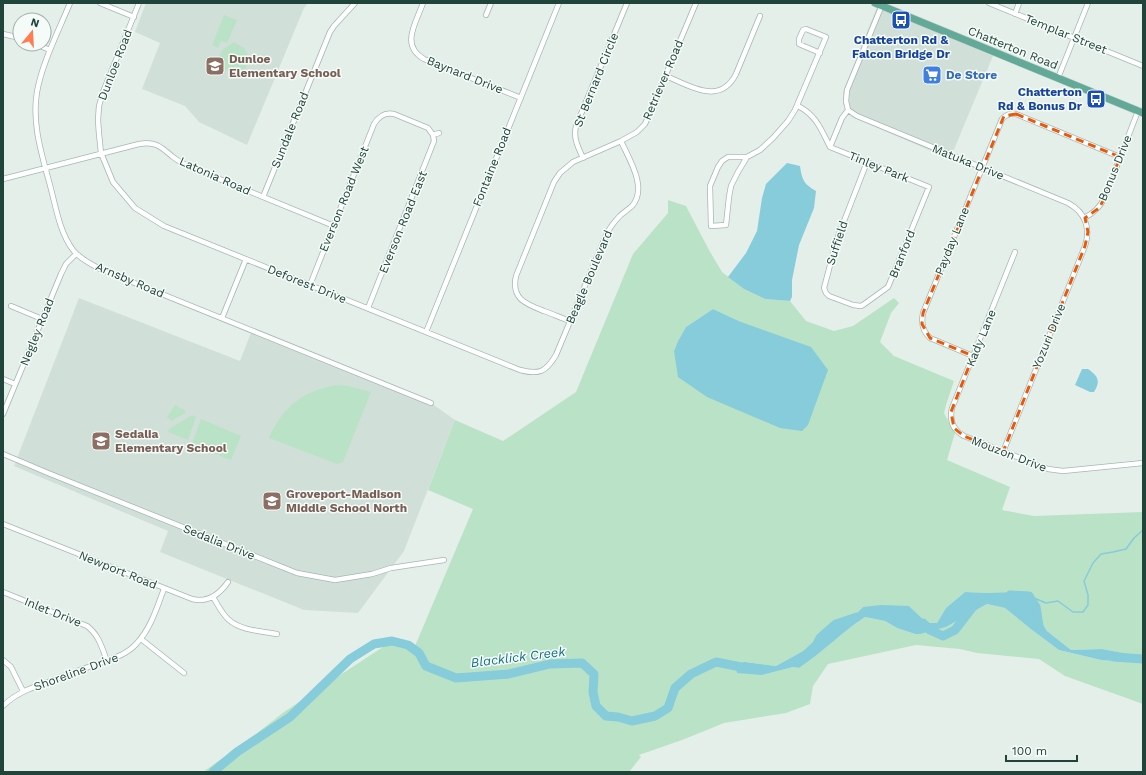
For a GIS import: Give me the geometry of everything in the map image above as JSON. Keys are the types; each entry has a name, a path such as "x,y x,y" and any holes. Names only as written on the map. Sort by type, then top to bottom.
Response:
{"main road":[{"name":"Chatterton Road","path":"880,4 1140,112"}],"street":[{"name":"Arnsby Road","path":"52,45 70,3"},
{"path":"100,3 134,17"},
{"name":"Dunloe Road","path":"101,153 98,120 99,106 103,92 139,3"},
{"name":"Sundale Road","path":"263,197 330,32 355,3"},
{"name":"Baynard Drive","path":"423,3 411,33 412,48 417,54 424,59 521,98"},
{"path":"486,15 491,3"},
{"name":"Fontaine Road","path":"426,332 559,3"},
{"name":"St Bernard Circle","path":"583,158 575,139 576,126 627,3"},
{"name":"Retriever Road","path":"570,321 528,304 519,298 516,293 516,276 554,182 560,173 573,162 621,141 637,132 645,124 696,3"},
{"name":"Templar Street","path":"989,3 1142,64"},
{"path":"1015,14 1019,3"},
{"path":"1058,78 1088,3"},
{"path":"830,147 842,118 848,110 846,101 848,90 880,4"},
{"path":"666,76 700,90 715,91 724,88 731,82 736,74 760,16"},
{"path":"747,157 731,186 726,225 711,226 710,186 722,161 728,157 747,157 760,150 788,121 798,106 820,53 826,37 806,29 802,30 799,44 820,53"},
{"name":"Arnsby Road","path":"49,52 39,82 37,93 36,109 38,139 61,227 76,254 100,269 431,403"},
{"path":"798,106 810,113 817,121 830,147"},
{"name":"Matuka Drive","path":"848,110 857,116 1068,203 1078,209 1084,218"},
{"name":"Bonus Drive","path":"1084,218 1091,215 1099,208 1104,199 1120,157 1140,112"},
{"name":"Payday Lane","path":"973,356 930,338 926,334 922,324 922,318 1002,119 1008,114 1013,113 1020,115 1120,157"},
{"name":"Everson Road West","path":"310,285 374,124 378,119 382,115 394,114 428,128 433,135"},
{"path":"433,135 439,133"},
{"name":"Everson Road East","path":"368,308 433,148 433,135"},
{"name":"Beagle Boulevard","path":"542,371 548,367 556,356 606,233 619,217 633,204 637,196 639,187 637,178 621,141"},
{"name":"Latonia Road","path":"3,179 101,153 145,143 154,144 160,146 182,163 190,167 334,226"},
{"name":"Tinley Park","path":"830,147 929,187"},
{"name":"Deforest Drive","path":"101,153 113,182 135,208 164,226 520,370 534,372 542,371"},
{"name":"Suffield","path":"858,306 829,296 824,288 837,239 867,162"},
{"name":"Branford","path":"858,306 863,305 890,285 929,187"},
{"name":"Yozuri Drive","path":"1003,452 1085,246 1088,232 1084,218"},
{"name":"Kady Lane","path":"952,424 952,408 1015,252"},
{"name":"Negley Road","path":"3,414 63,268 76,254"},
{"path":"222,318 246,259"},
{"path":"11,306 42,319"},
{"path":"3,379 15,384"},
{"name":"Mouzon Drive","path":"952,424 960,434 1055,471 1143,463"},
{"name":"Sedalia Drive","path":"3,454 297,573 335,580 372,574 391,568 444,560"},
{"name":"Newport Road","path":"3,524 187,598 203,600 214,597"},
{"path":"228,582 214,597 223,613 230,621 244,628 277,634"},
{"name":"Shoreline Drive","path":"3,706 9,700 24,691 107,661 124,653 136,645 150,622 164,589"},
{"name":"Inlet Drive","path":"3,592 87,626 98,638 107,661"},
{"path":"141,639 184,672"},
{"path":"3,660 10,667 24,691"}],"highlighted area":[{"path":"1016,114 1120,157 1099,208 1085,218 1088,232 1085,246 1003,452 964,436 954,428 951,412 973,356 930,338 922,324 923,313 1004,116"}],"shaded area":[{"name":"Dunloe Elementary School","path":"146,3 308,3 304,8 247,145 199,122 185,106 142,89 160,43 135,32"},
{"path":"877,7 993,56 950,159 852,117 843,104 843,92"},
{"path":"79,298 240,361 252,330 431,403 455,420 404,551 358,613 304,610 160,552 168,531 14,466"}],"green space":[{"path":"224,15 237,20 227,43 221,41 218,48 212,45"},
{"path":"234,42 244,48 250,58 242,76 221,68 218,62 222,50"},
{"path":"668,200 686,206 722,272 744,289 765,299 790,301 806,321 834,331 853,326 894,298 899,303 891,313 880,342 894,356 954,381 944,413 955,433 947,460 1010,487 1002,510 1034,516 1143,512 1143,704 1065,676 1039,659 916,645 828,664 813,686 810,704 786,713 724,723 639,755 641,757 629,772 203,772 284,712 395,639 415,646 473,509 428,490 455,420 503,441 576,392 633,254 668,213","holes":["713,309 741,322 674,351 686,327","965,592 989,593 1031,605 1047,631 1071,650 1102,649 1127,654 1123,662 1101,660 1059,650 1005,608 987,604 946,627 915,634 897,628 885,621 865,617 799,668 793,667 762,675 745,662 776,666 803,651 814,641 835,629 863,607 909,606 927,623 937,623 946,608"]},
{"path":"336,385 349,386 371,392 343,462 337,464 269,438 280,417 295,402 313,391"},
{"path":"175,405 181,409 182,408 185,413 172,421 167,417"},
{"path":"192,415 196,417 188,440 168,432 169,429"},
{"path":"201,419 241,436 231,460 192,444"}],"water":[{"path":"787,163 800,166 804,181 816,191 814,208 799,245 792,280 792,297 790,301 765,299 744,289 728,277 746,253 757,231 762,198 766,184"},
{"path":"713,309 741,322 811,347 828,370 808,425 802,431 780,428 707,397 678,377 674,351 678,341 686,327"},
{"path":"1082,369 1088,369 1096,376 1098,382 1094,392 1090,392 1075,385"},
{"path":"965,592 1019,592 1031,605 1047,631 1071,650 1102,649 1128,654 1123,662 1101,660 1059,650 1005,608 987,604 946,627 920,634 915,634 897,628 885,621 865,617 799,668 793,667 762,675 737,673 735,664 745,662 776,666 803,651 814,641 835,629 863,607 881,605 909,606 927,623 937,623 946,608"}],"waterway":[{"path":"1029,596 1046,603 1058,601 1073,612 1083,612 1088,605 1088,595 1084,581 1093,563 1101,554 1126,549 1134,538 1143,530"},
{"name":"Blacklick Creek","path":"1010,595 1029,596 1036,607 1039,626"},
{"name":"Blacklick Creek","path":"923,623 930,630 943,636 955,630 972,608"},
{"name":"Blacklick Creek","path":"815,648 820,638 836,624 857,617"},
{"name":"Blacklick Creek","path":"213,772 237,752 290,717 350,659 374,644 392,641 408,645 419,653 426,666 456,678 509,674 550,664 582,663 594,674 593,692 596,706 606,716 618,717 632,721 655,716 668,708 675,688 691,674 716,662 746,668"},
{"name":"Blacklick Creek","path":"1114,657 1143,659"}],"place":[{"name":"Chatterton Rd & Falcon Bridge Dr","path":"901,20"},
{"name":"Dunloe Elementary School","path":"215,66"},
{"name":"De Store","path":"932,75"},
{"name":"Chatterton Rd & Bonus Dr","path":"1096,99"},
{"name":"Sedalia Elementary School","path":"101,441"},
{"name":"Groveport-Madison Middle School North","path":"272,501"}]}
